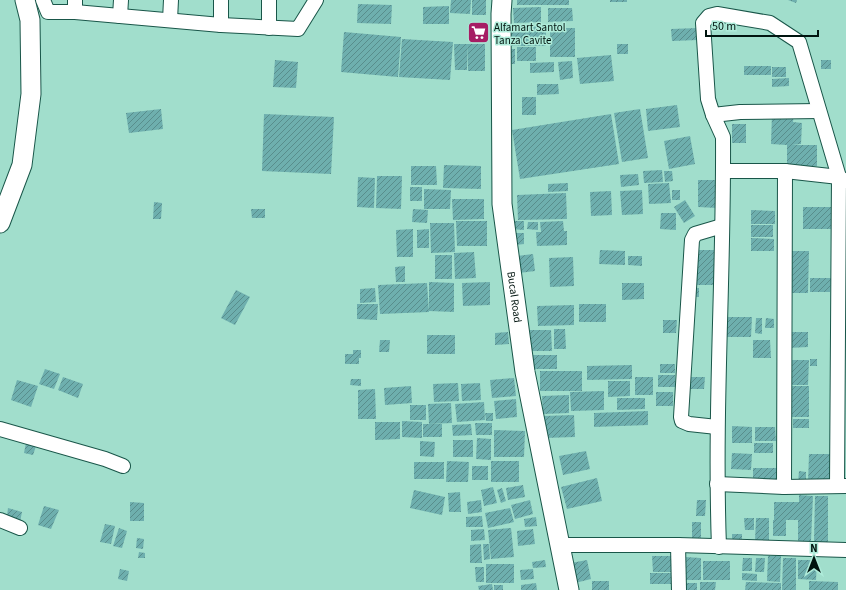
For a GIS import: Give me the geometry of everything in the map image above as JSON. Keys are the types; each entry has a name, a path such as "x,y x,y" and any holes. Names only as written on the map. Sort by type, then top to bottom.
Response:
{"street":[{"path":"0,223 22,165 31,94 30,20 25,0"},
{"path":"43,0 48,12 75,6 120,16 221,25 298,29 316,0"},
{"path":"120,16 121,0"},
{"path":"170,20 171,0"},
{"path":"221,0 221,25"},
{"path":"269,0 269,28"},
{"name":"Bucal Road","path":"502,0 500,14 502,204 525,372 569,590"},
{"path":"717,484 784,487 841,486 843,179 820,112 799,42 770,24 717,14 709,16 703,23 708,99 713,115 723,137 724,171 717,484 719,547"},
{"path":"713,115 740,112 820,112"},
{"path":"724,171 785,171 843,179"},
{"path":"784,487 785,171"},
{"path":"718,427 689,424 682,421 681,417 692,240 695,234 722,226"},
{"path":"0,429 105,459 123,466"},
{"path":"0,520 20,528"},
{"path":"560,545 678,545 846,550"},
{"path":"678,545 679,590"}],"building":[{"path":"451,0 471,0 470,14 450,13"},
{"path":"472,0 486,0 486,15 472,15"},
{"path":"517,0 569,0 569,5 517,5"},
{"path":"610,0 627,0 627,2 610,2"},
{"path":"788,0 797,0 796,3"},
{"path":"358,4 392,5 391,24 357,23"},
{"path":"449,6 449,24 423,24 423,7"},
{"path":"541,7 541,22 514,23 513,8"},
{"path":"548,8 572,8 573,21 548,22"},
{"path":"505,26 546,26 546,46 505,46"},
{"path":"550,28 575,28 575,57 550,57"},
{"path":"698,28 698,40 672,41 671,29"},
{"path":"344,32 401,37 398,77 341,72"},
{"path":"402,39 453,42 450,80 399,77"},
{"path":"454,44 467,44 467,70 455,70"},
{"path":"467,44 485,44 485,71 468,71"},
{"path":"617,44 628,44 628,54 617,54"},
{"path":"517,47 536,47 536,61 517,61"},
{"path":"506,49 515,49 515,64 506,64"},
{"path":"611,55 614,81 580,84 577,58"},
{"path":"275,60 298,62 296,88 273,87"},
{"path":"821,60 831,60 831,69 821,69"},
{"path":"572,61 573,78 560,80 558,62"},
{"path":"554,62 554,72 530,73 530,63"},
{"path":"744,66 771,66 771,75 744,75"},
{"path":"772,67 786,67 786,77 772,77"},
{"path":"789,78 789,86 772,87 772,79"},
{"path":"537,84 558,84 559,94 537,95"},
{"path":"522,97 536,97 536,115 522,115"},
{"path":"677,105 680,127 648,131 646,109"},
{"path":"161,109 163,129 129,133 126,113"},
{"path":"640,109 648,158 622,162 614,113"},
{"path":"772,113 794,114 793,122 802,123 801,144 792,145 817,145 817,166 787,166 787,145 771,144"},
{"path":"264,114 334,117 331,174 262,171"},
{"path":"611,114 619,164 520,179 512,130"},
{"path":"732,124 746,124 746,143 732,143"},
{"path":"690,136 695,164 669,169 664,141"},
{"path":"444,165 481,166 481,189 443,188"},
{"path":"411,166 436,166 437,185 411,185"},
{"path":"662,170 663,182 644,183 643,171"},
{"path":"664,171 672,171 673,181 665,182"},
{"path":"638,174 639,185 621,187 620,175"},
{"path":"377,176 402,176 401,209 376,208"},
{"path":"358,177 375,178 374,208 357,207"},
{"path":"698,180 717,180 717,208 698,207"},
{"path":"568,183 568,191 548,192 548,184"},
{"path":"669,183 671,203 649,204 648,184"},
{"path":"410,187 422,187 422,201 410,201"},
{"path":"424,189 451,190 450,209 424,209"},
{"path":"642,190 643,214 622,215 620,191"},
{"path":"672,190 680,190 680,200 672,200"},
{"path":"611,191 612,215 591,216 590,192"},
{"path":"566,193 567,219 518,220 517,195"},
{"path":"452,199 484,199 484,219 453,220"},
{"path":"685,200 695,216 684,223 674,207"},
{"path":"154,202 162,203 161,219 153,219"},
{"path":"803,207 833,207 833,229 803,229"},
{"path":"251,209 265,209 265,218 252,218"},
{"path":"413,209 428,210 427,223 412,222"},
{"path":"751,210 775,211 775,224 751,224"},
{"path":"661,213 676,213 676,230 660,229"},
{"path":"456,221 487,221 487,246 457,246"},
{"path":"511,221 524,221 524,230 511,229"},
{"path":"563,221 564,231 567,231 567,245 537,246 536,232 541,232 540,222"},
{"path":"528,222 538,222 538,230 527,229"},
{"path":"430,223 454,223 455,252 431,253"},
{"path":"751,225 773,225 773,237 751,237"},
{"path":"413,229 413,257 397,257 396,230"},
{"path":"429,229 429,248 417,248 417,230"},
{"path":"516,233 524,233 524,244 516,245"},
{"path":"751,238 774,239 774,251 751,251"},
{"path":"600,250 625,251 625,265 599,264"},
{"path":"691,250 714,250 714,285 691,285"},
{"path":"788,251 809,251 808,293 787,293"},
{"path":"843,251 846,252 846,281 842,281"},
{"path":"474,252 476,278 455,279 454,253"},
{"path":"533,254 535,271 519,273 517,256"},
{"path":"435,255 452,255 452,279 435,279"},
{"path":"628,256 642,256 642,266 628,265"},
{"path":"573,257 574,286 550,287 549,258"},
{"path":"405,266 405,282 396,282 395,267"},
{"path":"810,278 831,278 830,292 810,292"},
{"path":"429,282 454,283 454,312 429,311"},
{"path":"490,282 490,305 463,306 462,283"},
{"path":"427,283 429,312 380,314 378,285"},
{"path":"622,283 644,283 644,299 622,300"},
{"path":"375,288 376,302 360,303 360,289"},
{"path":"690,288 699,288 699,297 690,297"},
{"path":"236,290 250,297 235,325 221,318"},
{"path":"357,304 378,304 377,320 357,319"},
{"path":"579,304 606,304 606,322 579,322"},
{"path":"574,305 574,325 538,326 537,306"},
{"path":"726,317 752,317 751,337 726,337"},
{"path":"756,318 762,318 762,334 755,333"},
{"path":"766,318 774,319 774,328 765,328"},
{"path":"663,320 677,320 676,333 663,333"},
{"path":"554,329 565,329 566,349 554,349"},
{"path":"530,330 551,330 552,351 531,351"},
{"path":"508,332 509,344 495,345 495,333"},
{"path":"788,332 808,332 808,347 788,348"},
{"path":"427,335 455,335 455,354 427,354"},
{"path":"380,340 390,340 389,352 379,352"},
{"path":"753,340 770,340 771,358 753,358"},
{"path":"353,350 361,350 359,364 345,364 345,354 353,354"},
{"path":"531,355 557,355 557,369 531,369"},
{"path":"810,359 817,359 817,366 810,366"},
{"path":"787,360 809,360 808,385 787,385"},
{"path":"660,364 675,364 675,373 660,373"},
{"path":"632,365 632,379 587,380 587,366"},
{"path":"45,369 60,374 54,389 39,384"},
{"path":"540,371 582,371 582,391 540,391"},
{"path":"658,375 675,375 675,387 658,387"},
{"path":"63,377 83,384 78,398 58,390"},
{"path":"635,377 653,377 653,395 635,395"},
{"path":"688,377 705,377 704,389 688,389"},
{"path":"514,378 516,396 492,398 490,380"},
{"path":"351,379 361,379 361,386 350,385"},
{"path":"17,380 38,386 31,407 11,400"},
{"path":"608,381 630,381 630,396 608,397"},
{"path":"458,383 459,401 434,402 433,384"},
{"path":"480,383 481,400 462,401 461,384"},
{"path":"411,386 412,403 385,405 384,388"},
{"path":"786,386 809,386 809,417 786,417"},
{"path":"375,389 376,419 358,419 358,390"},
{"path":"604,391 604,410 571,411 570,392"},
{"path":"656,392 673,392 673,406 656,406"},
{"path":"569,395 569,413 543,414 542,396"},
{"path":"617,398 645,398 645,409 617,410"},
{"path":"516,399 517,417 496,419 494,401"},
{"path":"484,402 485,420 457,422 455,404"},
{"path":"451,403 452,423 429,424 428,404"},
{"path":"410,405 426,405 426,420 410,420"},
{"path":"648,411 648,425 594,427 594,413"},
{"path":"485,413 493,413 493,421 486,421"},
{"path":"574,415 575,437 544,438 543,416"},
{"path":"793,419 809,419 809,428 793,428"},
{"path":"402,421 422,422 422,438 402,437"},
{"path":"375,422 400,422 400,439 375,440"},
{"path":"475,423 492,423 492,435 476,435"},
{"path":"423,424 442,424 442,437 423,437"},
{"path":"471,424 472,435 453,436 452,425"},
{"path":"732,426 752,427 752,443 732,443"},
{"path":"755,427 775,427 776,441 755,441"},
{"path":"494,430 525,431 524,457 494,457"},
{"path":"477,438 491,439 491,460 476,459"},
{"path":"453,440 473,440 473,457 453,457"},
{"path":"420,441 435,442 434,457 420,456"},
{"path":"26,443 36,446 33,455 24,453"},
{"path":"754,443 773,443 773,453 754,453"},
{"path":"586,451 590,469 563,475 559,456"},
{"path":"732,453 752,454 751,470 731,469"},
{"path":"809,454 833,454 833,484 808,483"},
{"path":"447,461 469,462 468,482 446,482"},
{"path":"491,461 519,461 519,482 491,482"},
{"path":"414,462 444,462 444,479 414,479"},
{"path":"472,466 488,466 488,480 472,480"},
{"path":"753,468 777,468 777,483 753,483"},
{"path":"799,471 806,472 806,483 798,483"},
{"path":"597,478 602,501 567,509 561,487"},
{"path":"523,485 525,497 508,500 506,488"},
{"path":"493,487 497,503 484,506 481,490"},
{"path":"502,488 506,501 501,503 497,490"},
{"path":"414,490 445,497 442,515 410,508"},
{"path":"460,492 461,512 449,512 448,493"},
{"path":"799,495 813,496 811,541 798,541 798,520 774,520 774,502 799,502"},
{"path":"815,496 828,496 828,542 814,542"},
{"path":"481,500 482,512 468,514 467,502"},
{"path":"530,500 533,514 515,519 511,505"},
{"path":"697,500 706,500 705,516 696,516"},
{"path":"130,502 144,503 144,521 130,521"},
{"path":"44,506 59,510 51,529 38,525"},
{"path":"8,508 22,512 20,522 7,516"},
{"path":"510,508 514,522 488,528 485,513"},
{"path":"482,516 483,527 466,527 466,517"},
{"path":"536,517 537,526 525,527 524,519"},
{"path":"744,518 754,518 754,530 745,530"},
{"path":"756,518 769,518 769,542 755,541"},
{"path":"773,520 786,520 786,536 773,536"},
{"path":"692,522 701,522 701,541 692,541"},
{"path":"105,524 115,526 111,544 100,542"},
{"path":"119,528 127,531 122,548 113,546"},
{"path":"511,528 514,557 491,559 488,530"},
{"path":"484,529 485,540 471,541 471,530"},
{"path":"533,529 535,544 518,546 517,531"},
{"path":"732,534 742,534 742,540 732,540"},
{"path":"137,538 144,539 143,549 136,548"},
{"path":"481,544 482,563 470,563 470,545"},
{"path":"483,544 489,544 490,559 484,560"},
{"path":"139,552 145,553 145,558 138,558"},
{"path":"652,556 671,556 671,572 653,572"},
{"path":"768,556 781,556 780,582 767,581"},
{"path":"685,557 701,558 701,580 685,580"},
{"path":"743,558 752,558 752,571 742,571"},
{"path":"756,558 765,558 764,572 755,572"},
{"path":"783,558 796,558 796,590 782,590"},
{"path":"545,560 546,567 533,568 532,562"},
{"path":"587,560 591,579 575,583 571,563"},
{"path":"798,560 817,560 816,580 798,579"},
{"path":"703,561 730,561 730,580 703,580"},
{"path":"486,564 514,564 514,583 486,583"},
{"path":"475,567 484,567 484,582 476,582"},
{"path":"120,569 129,571 127,581 118,579"},
{"path":"533,569 534,579 521,580 520,570"},
{"path":"650,573 674,573 674,584 650,584"},
{"path":"742,573 757,574 757,581 742,580"},
{"path":"592,581 609,581 609,590 592,590"},
{"path":"809,581 838,582 838,590 809,590"},
{"path":"700,582 716,582 715,590 700,590"},
{"path":"746,582 781,583 781,590 745,590"},
{"path":"536,583 537,590 521,590 521,585"},
{"path":"684,583 697,583 697,590 684,590"},
{"path":"492,584 493,590 479,590 478,586"},
{"path":"494,585 503,585 503,590 494,590"}],"place":[{"name":"Alfamart Santol Tanza Cavite","path":"478,33"}]}
